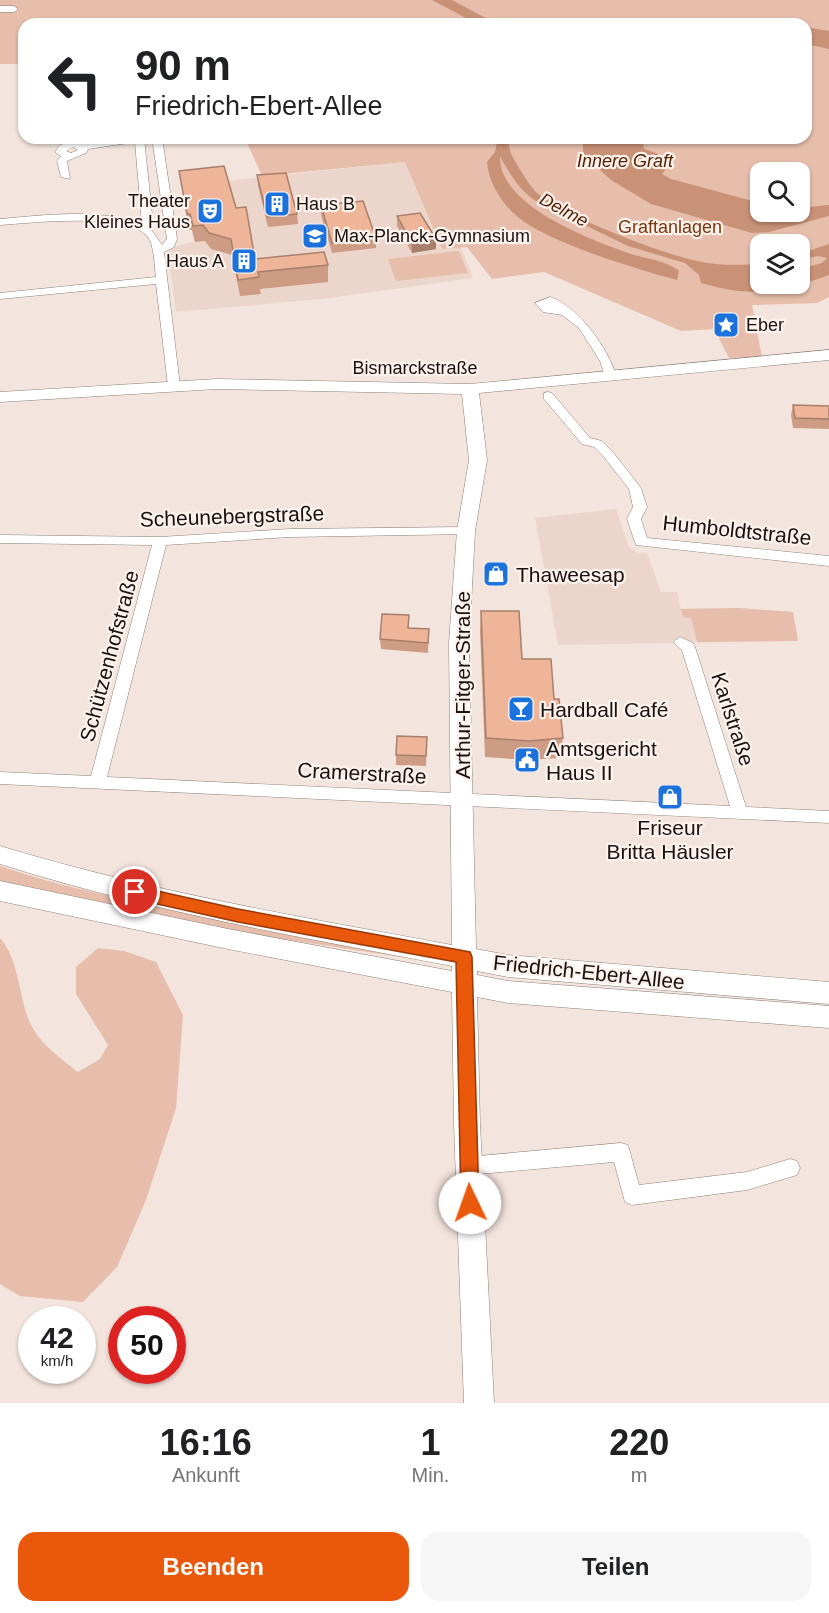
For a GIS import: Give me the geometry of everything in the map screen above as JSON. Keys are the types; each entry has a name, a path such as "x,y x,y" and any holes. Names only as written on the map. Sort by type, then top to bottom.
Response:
{"main road":[{"name":"Bismarckstraße","path":"0,398 217,384 470,389 828,358"},
{"name":"Arthur-Fitger-Straße","path":"470,389 478,460 466,531 459,642 468,1166 477,1309 479,1403"},
{"path":"0,840 52,871"},
{"name":"Friedrich-Ebert-Allee","path":"0,855 52,871 238,915 526,968 829,993"},
{"name":"Friedrich-Ebert-Allee","path":"0,891 228,939 464,983 552,996 829,1017"}],"street":[{"path":"0,9 14,9"},
{"path":"57,144 65,151"},
{"path":"66,177 62,161 65,151 73,144 83,147 92,144"},
{"path":"140,144 148,224 144,228"},
{"path":"158,144 172,239 170,245 158,250"},
{"path":"0,222 99,219 144,228 155,238 174,386"},
{"path":"0,296 161,280"},
{"path":"564,312 583,326 606,362 610,376"},
{"name":"Humboldtstraße","path":"548,396 574,430 586,441 598,444 635,488 640,507 634,519 640,542 829,561"},
{"name":"Scheunebergstraße","path":"0,539 160,541 290,533 466,531"},
{"name":"Schützenhofstraße","path":"98,781 160,541"},
{"name":"Karlstraße","path":"680,642 688,647 735,792 739,813"},
{"name":"Cramerstraße","path":"0,778 829,817"},
{"path":"468,1166 621,1152 632,1195 747,1181 790,1168"}],"shaded area":[{"name":"Max-Planck-Gymnasium","path":"405,162 442,249 461,247 473,278 322,299 176,312 167,248 194,242 192,229 215,182"},
{"path":"616,509 629,547 638,553 647,553 661,592 677,592 681,609 738,608 793,612 798,641 558,645 535,518"}],"green space":[{"name":"Graftanlagen","path":"0,0 829,0 829,297 817,303 752,305 762,357 729,358 714,329 681,331 544,272 492,279 467,247 442,249 405,162 262,176 248,144 812,144 812,18 18,18 18,64 0,64"},
{"path":"459,251 468,273 396,281 388,259"},
{"path":"738,608 793,612 798,641 697,642 691,618 683,617 681,609"},
{"path":"0,866 75,888 184,912 421,957 420,960 238,932 0,883"},
{"path":"0,938 15,966 25,1008 32,1026 49,1048 78,1072 100,1059 108,1045 76,994 76,967 98,948 124,951 156,962 183,1015 176,1108 146,1200 117,1267 83,1302 20,1296 0,1284"}],"water":[{"path":"812,28 829,31 829,49 812,45"},
{"path":"497,144 509,144 513,157 527,180 534,190 546,200 611,232 681,257 705,263 750,264 750,292 701,283 699,275 685,263 628,246 537,202 520,187 500,157 504,175 514,191 530,206 550,219 594,240 674,267 679,271 677,280 622,264 544,233 521,220 500,198 491,181 487,162 495,152"},
{"name":"Innere Graft","path":"583,144 643,144 644,149 662,157 666,169 662,174 671,179 750,200 750,222 806,222 769,232 752,233 651,204 611,180 583,154"},
{"name":"Innere Graft","path":"829,205 829,216 810,221 810,207"},
{"path":"829,244 829,275 810,281 810,266 822,263 827,258 818,256 810,258 810,251"}],"building":[{"path":"224,166 236,208 246,207 255,259 324,252 328,265 258,272 259,277 238,280 231,239 209,233 203,225 193,226 190,214 187,214 179,171"},
{"name":"Haus B","path":"286,173 297,214 267,217 257,175"},
{"path":"363,201 376,238 332,243 321,205"},
{"path":"420,213 436,239 412,243 397,216"},
{"path":"793,405 829,406 829,419 795,418"},
{"path":"481,611 519,611 522,659 551,659 554,699 559,699 563,738 529,741 486,738"},
{"path":"382,614 409,615 408,628 429,629 428,643 380,639"},
{"path":"397,736 427,737 426,756 396,755"}],"waterway":[{"name":"Delme","path":"440,0 477,18"}],"place":[{"name":"Haus B","path":"277,204"},
{"name":"Theater Kleines Haus","path":"210,211"},
{"name":"Max-Planck-Gymnasium","path":"315,236"},
{"name":"Haus A","path":"244,261"},
{"name":"Eber","path":"726,325"},
{"name":"Thaweesap","path":"496,574"},
{"name":"Hardball Café","path":"521,709"},
{"name":"Amtsgericht Haus II","path":"527,760"},
{"name":"Friseur Britta Häusler","path":"670,797"}],"route":[{"path":"135,892 238,915 464,957 466,1124 470,1203"}]}
